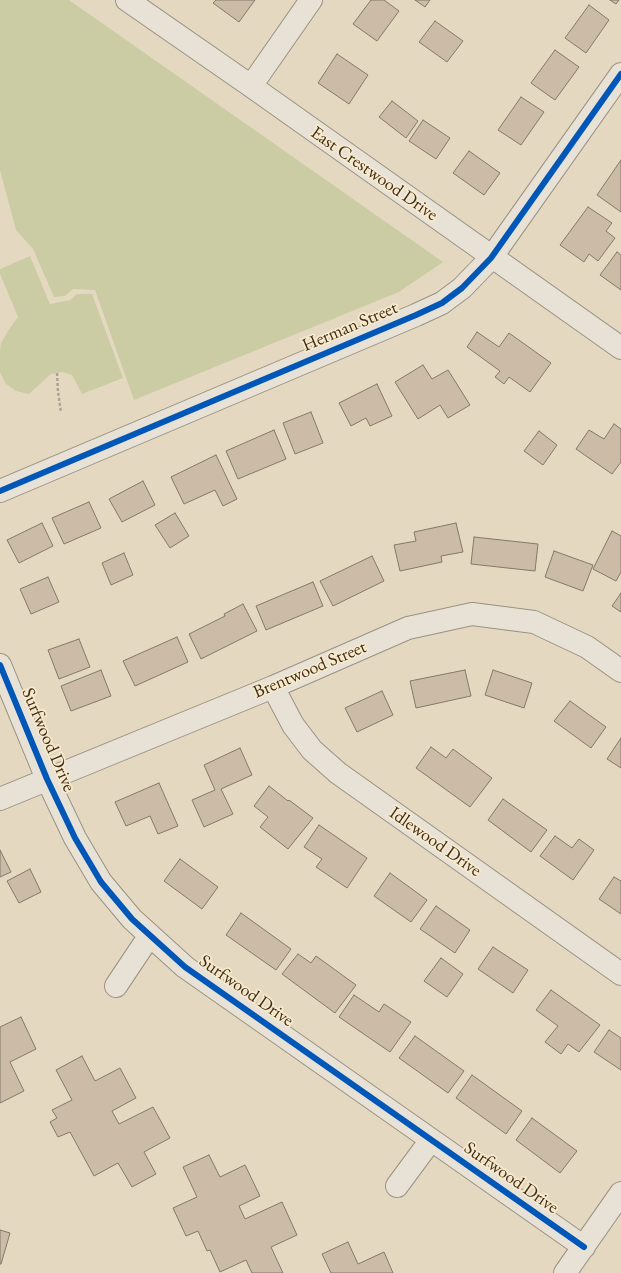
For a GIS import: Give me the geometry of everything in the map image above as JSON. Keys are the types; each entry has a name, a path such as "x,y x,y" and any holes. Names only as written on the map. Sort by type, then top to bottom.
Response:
{"street":[{"name":"East Crestwood Drive","path":"127,0 251,86 491,258 621,348"},
{"path":"251,86 311,0"},
{"name":"Herman Street","path":"0,491 442,303 462,288 491,258 621,74"},
{"name":"Brentwood Street","path":"0,799 273,687 408,628 472,614 534,622 587,648 621,671"},
{"name":"Surfwood Drive","path":"0,665 47,780 75,838 101,882 132,919 185,967 584,1247"},
{"name":"Idlewood Drive","path":"273,687 293,725 312,750 338,773 621,974"},
{"path":"116,986 150,935"},
{"path":"397,1186 431,1140"},
{"path":"566,1273 621,1193"}],"path":[{"path":"57,373 61,412"}],"green space":[{"path":"0,0 69,0 443,262 399,292 134,400 95,290 73,289 65,296 54,297 33,249 16,230 0,170"},
{"path":"30,256 50,304 70,300 77,294 92,294 123,378 82,394 72,375 62,372 51,374 29,394 16,391 6,384 0,373 1,343 18,317 0,274 0,269"}],"building":[{"path":"216,0 255,0 239,22 213,3"},
{"path":"371,0 384,0 399,11 377,41 353,24"},
{"path":"415,0 430,0 425,7"},
{"path":"610,0 619,0 616,4"},
{"path":"589,5 609,20 586,53 565,38"},
{"path":"435,21 463,41 447,62 419,42"},
{"path":"555,50 579,67 555,100 531,83"},
{"path":"337,54 368,75 349,104 318,83"},
{"path":"521,97 544,112 521,145 498,130"},
{"path":"392,101 418,121 406,138 379,117"},
{"path":"423,120 450,138 436,159 409,141"},
{"path":"469,151 500,173 484,195 453,173"},
{"path":"621,160 621,212 597,195"},
{"path":"588,207 612,223 606,231 615,238 598,261 589,254 584,262 560,245"},
{"path":"617,252 621,255 621,290 600,275"},
{"path":"477,332 499,347 509,333 551,363 530,392 509,377 504,384 495,377 500,371 467,347"},
{"path":"423,365 432,379 448,370 470,405 448,418 440,405 418,419 395,382"},
{"path":"377,384 392,416 370,426 366,418 351,426 339,403"},
{"path":"311,412 323,443 295,454 283,423"},
{"path":"614,424 621,429 621,462 612,474 576,449 589,430 604,439"},
{"path":"274,430 286,459 238,479 226,451"},
{"path":"539,431 557,445 543,465 524,451"},
{"path":"216,455 237,499 223,506 215,490 184,504 171,477"},
{"path":"143,481 155,505 122,522 109,499"},
{"path":"89,502 101,528 64,544 52,518"},
{"path":"175,513 189,536 170,548 155,525"},
{"path":"42,523 53,546 19,563 7,540"},
{"path":"456,523 463,552 441,556 442,562 400,571 394,545 416,541 414,532"},
{"path":"612,531 621,536 621,572 616,581 593,569"},
{"path":"474,537 538,544 535,571 471,564"},
{"path":"554,551 593,565 583,591 545,577"},
{"path":"124,553 133,575 111,585 102,563"},
{"path":"372,556 384,581 333,606 320,581"},
{"path":"48,577 59,602 31,614 20,589"},
{"path":"313,582 323,606 266,630 256,606"},
{"path":"621,593 621,612 612,606"},
{"path":"243,604 257,631 201,659 189,634 225,616 224,614"},
{"path":"177,637 188,662 135,686 123,661"},
{"path":"79,639 90,667 59,679 48,650"},
{"path":"101,670 111,696 71,711 61,686"},
{"path":"465,670 471,696 416,708 410,681"},
{"path":"493,670 532,683 524,708 485,695"},
{"path":"382,691 393,715 357,732 345,708"},
{"path":"570,701 606,727 591,748 554,721"},
{"path":"621,738 621,768 607,759"},
{"path":"431,747 446,758 453,749 492,778 470,807 416,768"},
{"path":"240,748 252,775 221,789 233,814 204,827 192,800 215,790 204,765"},
{"path":"159,783 178,826 158,834 150,816 126,826 115,802"},
{"path":"269,786 313,818 288,849 260,827 268,817 254,806"},
{"path":"503,799 547,830 531,852 488,820"},
{"path":"319,825 367,858 347,888 316,867 322,859 304,847"},
{"path":"555,836 572,848 579,839 594,850 573,880 540,856"},
{"path":"0,850 11,872 0,877"},
{"path":"180,859 218,887 202,909 164,881"},
{"path":"30,869 41,892 19,903 7,881"},
{"path":"390,873 427,900 411,922 374,896"},
{"path":"614,877 621,881 621,914 599,899"},
{"path":"436,906 470,930 455,953 420,929"},
{"path":"241,913 291,949 276,970 226,935"},
{"path":"493,947 528,970 513,993 478,969"},
{"path":"298,954 311,963 316,956 356,985 335,1013 282,974"},
{"path":"441,958 463,974 447,997 424,981"},
{"path":"551,990 600,1025 579,1052 568,1044 561,1054 545,1042 558,1026 536,1010"},
{"path":"354,995 379,1012 384,1004 411,1022 390,1052 339,1017"},
{"path":"21,1017 36,1049 10,1062 24,1091 0,1103 0,1027"},
{"path":"609,1030 621,1038 621,1070 594,1052"},
{"path":"415,1036 464,1071 448,1093 399,1058"},
{"path":"82,1056 95,1081 120,1068 136,1098 112,1111 119,1124 153,1107 170,1138 144,1152 156,1174 132,1187 118,1163 94,1176 70,1132 58,1137 50,1122 57,1118 52,1110 72,1100 56,1070"},
{"path":"472,1075 522,1111 506,1134 456,1098"},
{"path":"532,1118 577,1151 560,1173 516,1140"},
{"path":"209,1155 220,1177 245,1165 260,1196 239,1206 245,1219 282,1202 297,1235 271,1247 283,1273 252,1273 246,1260 220,1272 210,1250 207,1251 198,1231 186,1236 173,1208 197,1197 183,1167"},
{"path":"0,1230 10,1233 1,1264 0,1264"},
{"path":"348,1242 358,1264 384,1252 393,1273 331,1273 322,1254"}],"cycle path":[{"path":"0,491 442,303 462,288 491,258 621,74"},
{"path":"0,665 47,779 75,838 101,882 132,919 185,967 584,1247"}]}
